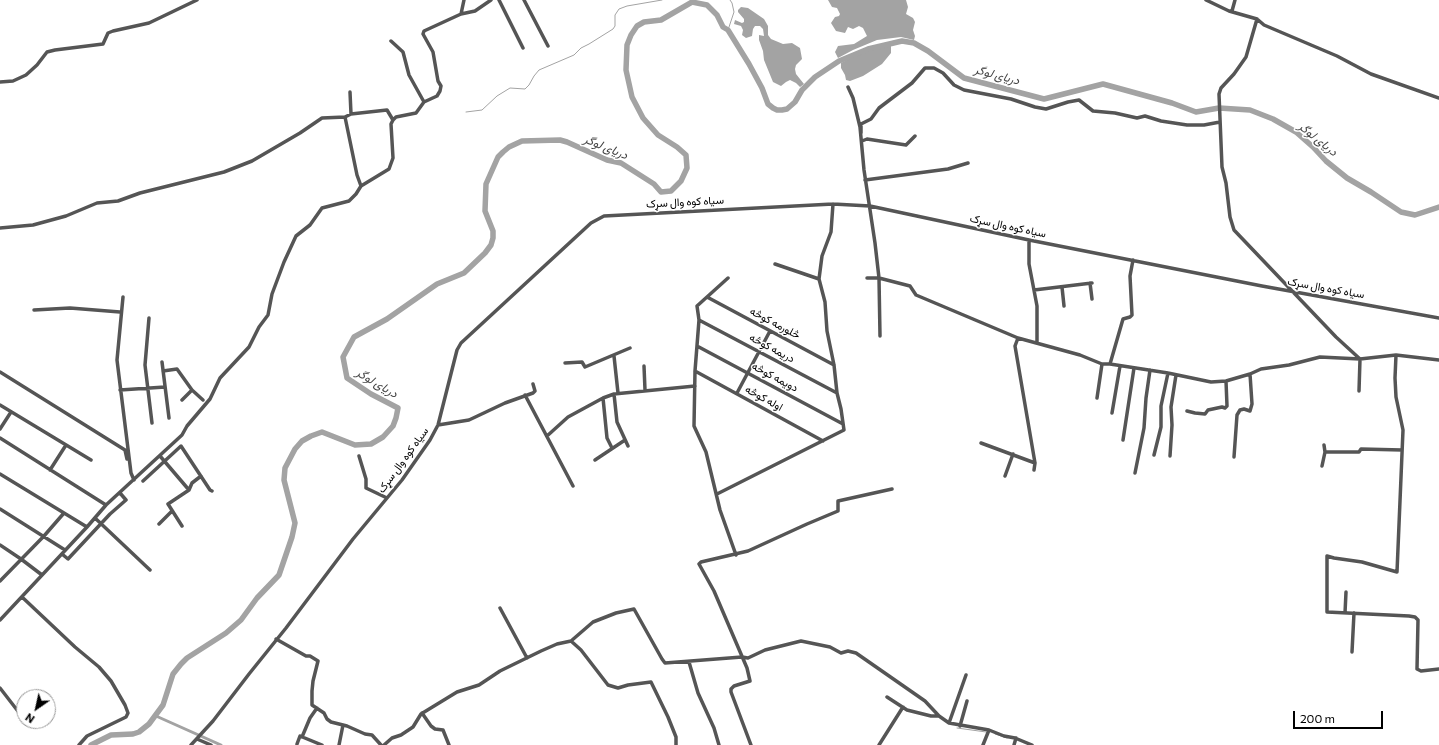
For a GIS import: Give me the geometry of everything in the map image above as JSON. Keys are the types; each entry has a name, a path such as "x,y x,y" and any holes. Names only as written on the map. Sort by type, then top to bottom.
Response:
{"street":[{"path":"0,82 13,81 26,75 32,71 47,52 103,44 108,33 112,31 149,23 197,0"},
{"path":"461,14 464,0"},
{"path":"0,620 23,599 42,575 106,505 120,494 182,435 187,426 210,399 220,378 252,343 259,327 268,315 272,294 296,236 310,225 322,208 349,202 361,186 385,172 390,167 393,158 391,124 393,120 396,117 416,113 424,102 437,96 441,86 438,81 432,52 423,32 461,14 475,12 491,0"},
{"path":"499,0 523,48"},
{"path":"524,0 548,46"},
{"path":"1206,0 1232,11 1257,19 1264,25 1337,56 1371,74 1439,98"},
{"path":"1232,11 1235,0"},
{"path":"1257,19 1246,57 1234,74 1221,88 1218,99 1222,167 1226,183 1230,217 1234,230 1292,292 1360,359 1359,391"},
{"path":"391,42 403,52 408,75 424,102"},
{"path":"861,133 861,124 871,120 879,108 912,83 925,68 934,68 943,73 954,85 964,90 1011,99 1035,107 1046,109 1079,100 1093,112 1115,113 1137,118 1145,116 1161,121 1187,125 1204,125 1220,122"},
{"path":"848,87 853,98 860,127 865,180 876,244 880,336"},
{"path":"350,92 351,114"},
{"path":"0,228 33,225 66,216 97,203 118,201 140,193 224,172 252,161 300,133 322,118 345,117 351,114 387,110 393,120"},
{"path":"345,117 356,175 361,186"},
{"path":"862,141 867,139 906,145 915,136"},
{"path":"865,180 948,169 968,163"},
{"path":"717,494 843,431 844,428 837,393 834,365 827,331 825,302 819,279 822,256 831,232 833,204"},
{"name":"سیاه کوه وال سړک","path":"191,745 213,721 387,498 430,440 438,425 457,350 461,343 597,218 609,215 833,204 870,206 1029,240 1292,292 1439,318"},
{"path":"1029,240 1029,264 1037,306 1037,343"},
{"path":"1110,364 1123,319 1132,315 1130,276 1133,260"},
{"path":"775,264 819,279"},
{"path":"728,278 697,306 699,320 695,371 694,426 706,452 720,510 736,555"},
{"path":"867,278 878,278 910,286 916,295 1018,338 1080,355 1102,364 1150,370 1211,382 1226,381 1250,374 1260,369 1289,365 1320,357 1360,359 1396,355 1439,360"},
{"path":"1034,290 1091,283 1092,299"},
{"path":"1062,287 1064,306"},
{"path":"123,297 120,312 116,360 131,473"},
{"name":"څلورمه کوڅه","path":"707,297 834,365"},
{"path":"34,310 70,308 120,312"},
{"path":"150,318 145,365 152,423"},
{"name":"دریمه کوڅه","path":"699,320 837,393"},
{"path":"737,393 770,331"},
{"path":"1018,338 1016,346 1035,463 1034,470"},
{"name":"دویمه کوڅه","path":"698,346 843,424"},
{"path":"565,363 582,362 585,367 630,348"},
{"path":"1396,355 1396,397 1403,430 1396,572 1362,562 1327,556 1328,612 1415,617 1418,620 1417,669 1421,671 1439,669"},
{"path":"614,356 617,422 628,446"},
{"path":"162,362 169,418"},
{"path":"1097,398 1102,364"},
{"path":"644,366 645,390"},
{"path":"1112,413 1120,366"},
{"path":"1123,440 1134,368"},
{"path":"163,371 177,369 192,390 203,400"},
{"path":"1135,473 1144,428 1150,370"},
{"name":"اوله کوڅه","path":"695,371 823,441"},
{"path":"0,372 125,450 134,480"},
{"path":"1154,454 1161,427 1161,406 1168,373"},
{"path":"1234,457 1237,415 1240,410 1244,409 1250,411 1252,404 1250,374"},
{"path":"1170,456 1172,425 1171,408 1176,375"},
{"path":"1187,411 1205,414 1208,410 1222,407 1226,408 1226,381"},
{"path":"438,425 469,420 535,391 533,384"},
{"path":"547,436 568,417 603,398 616,393 695,386"},
{"path":"120,390 165,387"},
{"path":"182,400 192,390"},
{"path":"526,395 573,486"},
{"path":"603,398 607,438 612,448"},
{"path":"0,405 91,460"},
{"path":"0,429 11,412"},
{"path":"0,438 106,505"},
{"path":"595,460 625,440"},
{"path":"981,443 1035,463"},
{"path":"50,470 66,444"},
{"path":"1322,466 1325,452 1324,445"},
{"path":"143,481 181,446 212,491"},
{"path":"1325,452 1359,452 1361,449 1402,450"},
{"path":"1005,476 1013,454"},
{"path":"160,456 189,490"},
{"path":"359,456 366,479 366,488 387,498"},
{"path":"0,474 87,527"},
{"path":"182,526 168,504 189,490 192,483 201,476"},
{"path":"751,745 731,692 731,689 734,686 750,681 747,668 714,591 699,564 701,562 748,551 838,511 838,501 892,489"},
{"path":"62,554 68,559 101,523 126,500 120,494"},
{"path":"0,509 65,550"},
{"path":"159,524 172,511"},
{"path":"0,580 44,536 64,513"},
{"path":"95,518 150,570"},
{"path":"0,545 42,575"},
{"path":"1345,613 1346,592"},
{"path":"23,599 75,647 99,666 111,681 125,705 128,713 126,717 87,736 79,745"},
{"path":"500,608 527,658"},
{"path":"276,639 318,661 312,691 312,705 324,713 327,719 331,722 372,735 383,745 392,738 401,735 413,727 419,715 457,692 479,685 500,671 557,644 571,641 593,622 616,613 634,609 662,660 666,663 742,657 748,658 765,650 801,641 830,647 841,653 848,651 856,653 925,701 939,716 949,723 1016,738 1032,745"},
{"path":"1352,652 1354,613"},
{"path":"571,641 581,650 608,685 618,688 651,682 676,737 676,745"},
{"path":"689,662 698,693 714,728 719,745"},
{"path":"949,723 966,675"},
{"path":"0,688 16,709"},
{"path":"887,697 907,710 931,716 939,716"},
{"path":"960,726 967,701"},
{"path":"879,745 903,707"},
{"path":"297,744 300,736 302,737 310,718 317,708"},
{"path":"422,714 431,726 435,729 443,730 449,745"},
{"path":"339,745 343,725"},
{"path":"983,745 989,732"},
{"path":"199,737 211,745"},
{"path":"302,737 322,745"},
{"path":"1014,745 1016,738"}],"shaded area":[{"path":"828,0 906,0 908,7 906,14 913,18 915,22 913,30 915,36 914,40 901,37 877,40 838,58 835,52 838,46 854,44 867,36 863,28 859,26 853,29 848,27 845,33 836,31 831,23 835,17 839,16 840,14 837,8 832,7"},
{"path":"741,7 748,8 764,19 768,26 768,35 771,39 783,44 792,43 800,48 802,59 796,65 795,69 796,74 804,84 800,87 790,80 781,86 773,82 764,60 763,51 759,40 759,35 764,36 763,29 760,26 755,26 752,36 746,38 742,35 743,30 741,26 734,24 735,20 742,23 744,22 744,19 738,12"},
{"path":"891,44 891,53 882,64 863,76 850,81 846,80 841,68 841,63 858,54"}],"waterway":[{"path":"466,112 482,110 497,96 510,88 525,89 539,70 574,55 581,48 613,29 615,26 615,15 619,9 627,6 662,0"},
{"path":"728,30 734,12 730,0"},
{"name":"دریای لوگر","path":"91,745 111,735 133,734 139,732 149,724 163,705 173,674 181,664 187,658 226,633 241,620 257,598 279,575 292,537 295,523 284,480 285,468 295,449 302,441 322,432 355,445 371,444 383,437 393,426 398,408 371,394 347,378 343,357 354,337 387,319 437,284 464,273 485,253 491,245 493,238 493,231 485,211 486,184 498,157 503,152 509,147 522,141 560,140 607,160 621,163 654,184 661,192 671,191 681,181 687,168 686,155 677,147 658,135 643,118 632,97 626,70 627,45 637,26 644,22 661,20 692,2 707,5 717,15 723,27 728,30 749,64 762,88 768,104 777,110 787,109 795,102 802,90 815,77 839,61 868,49 902,41 914,43 928,51 964,78 1044,99 1103,84 1172,103 1196,112 1219,108 1250,110 1273,119 1296,132 1326,161 1347,178 1401,212 1415,215 1439,207"},
{"path":"156,716 221,745"},
{"path":"957,728 986,732"},
{"path":"995,734 1007,738"}]}
